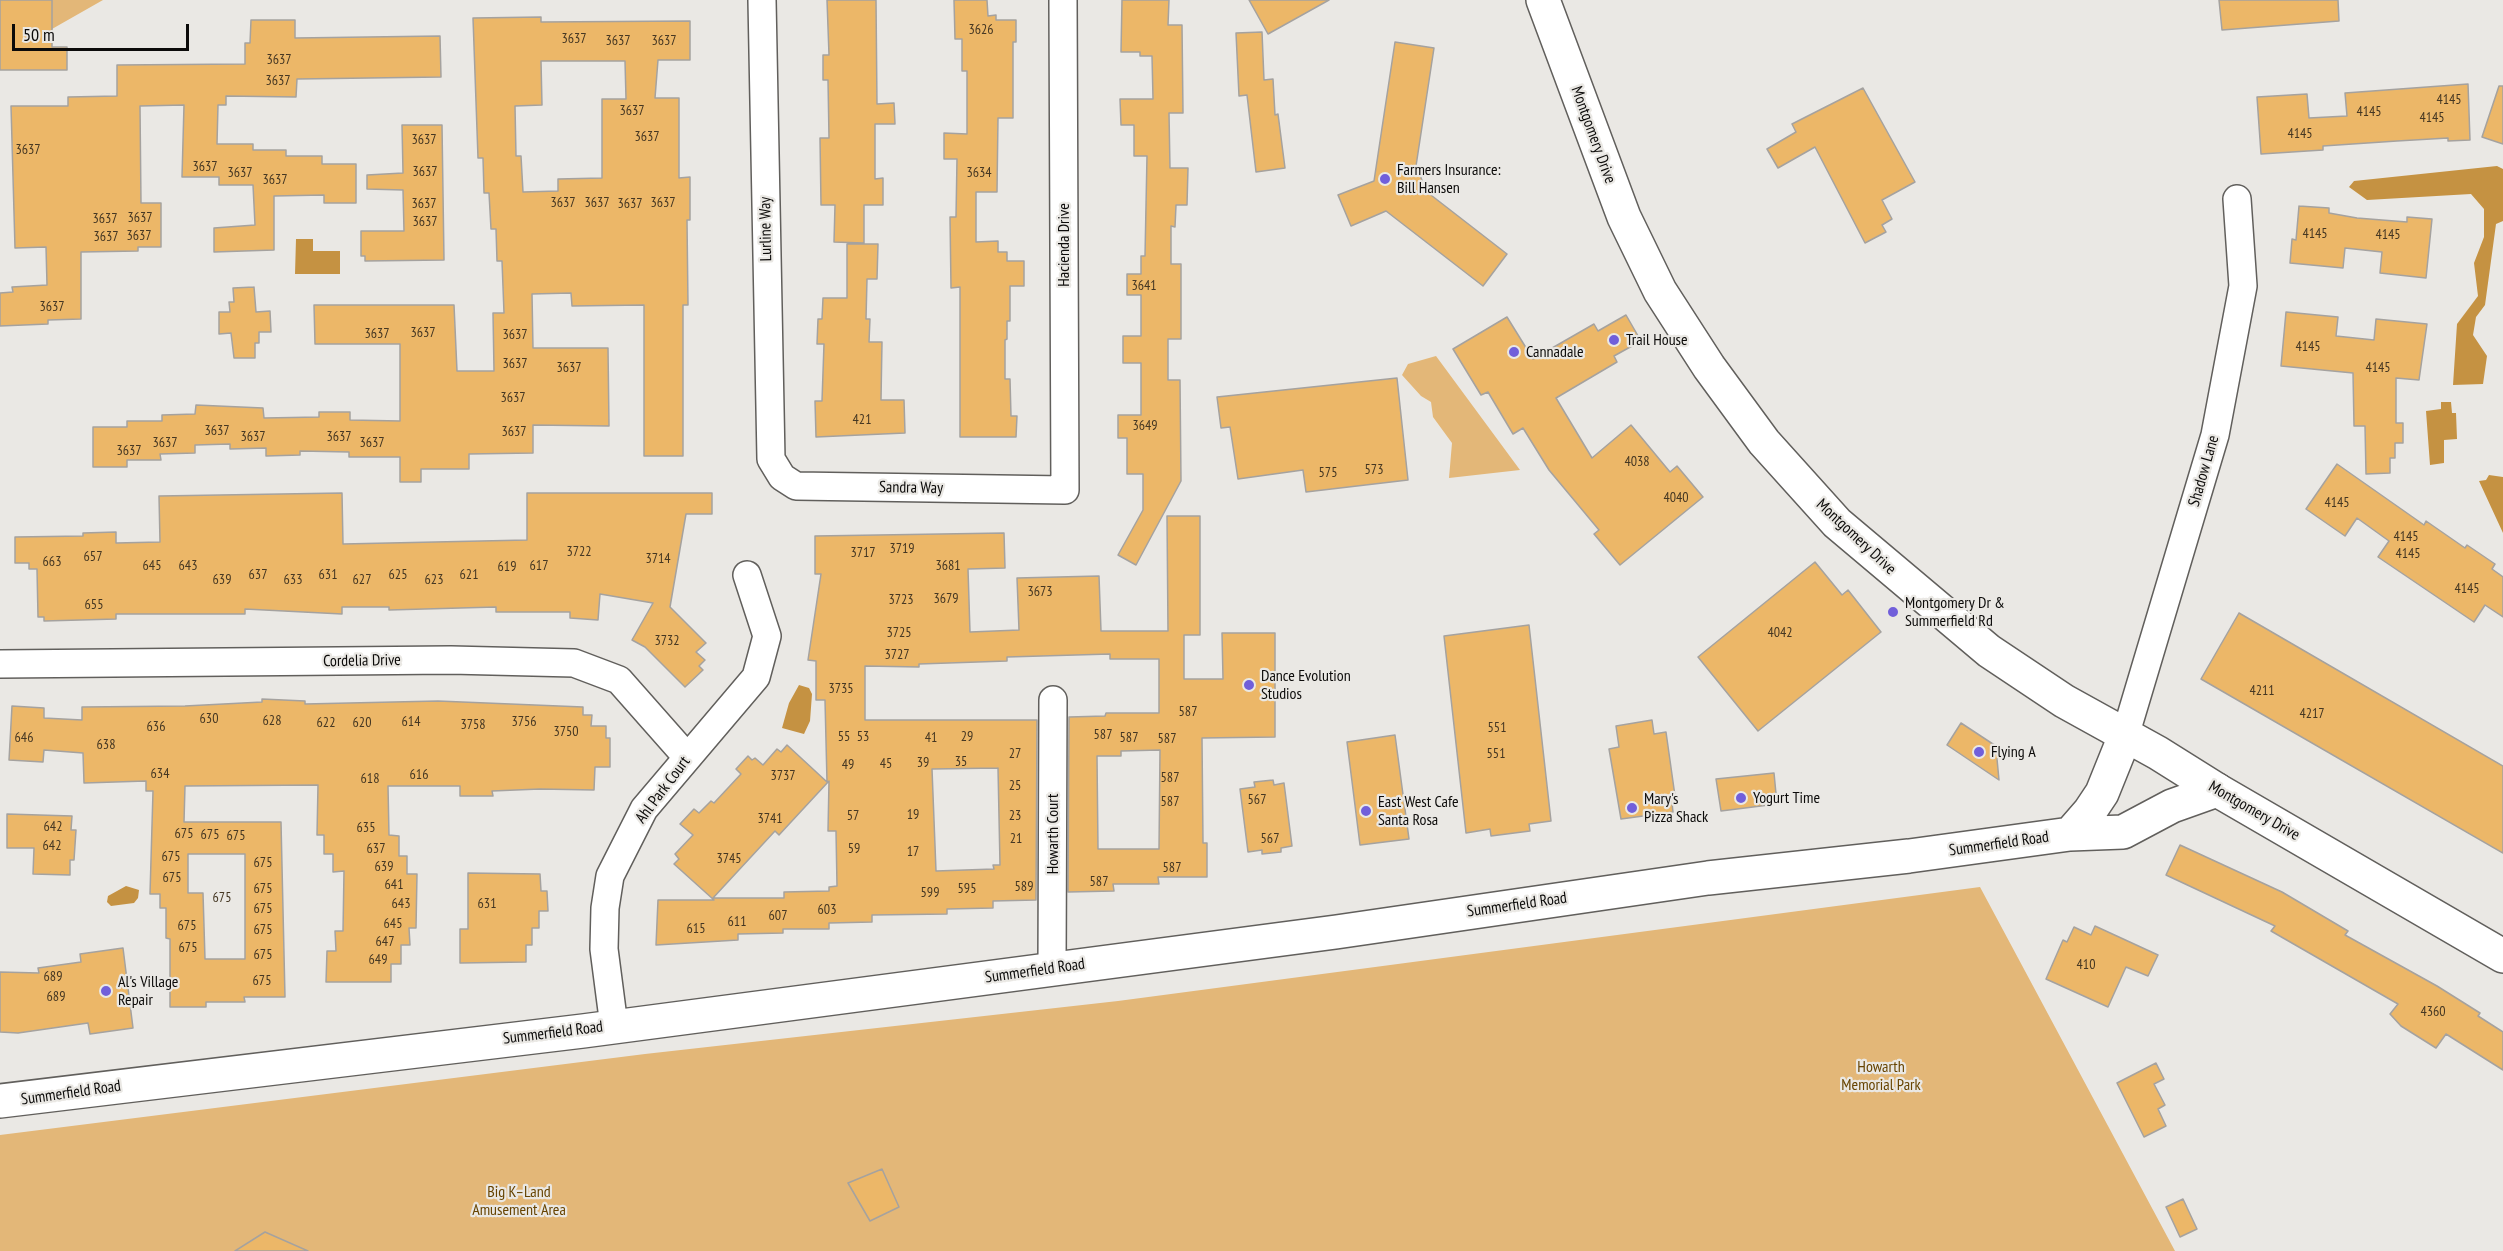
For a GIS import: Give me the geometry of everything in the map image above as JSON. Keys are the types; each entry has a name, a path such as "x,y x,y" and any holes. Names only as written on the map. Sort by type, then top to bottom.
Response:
{"street":[{"name":"Lurline Way","path":"762,0 771,459"},
{"name":"Hacienda Drive","path":"1063,0 1065,490"},
{"name":"Montgomery Drive","path":"1544,0 1624,217 1652,275 1709,367 1764,442 1837,523 1973,638 2054,694 2503,956"},
{"name":"Shadow Lane","path":"2125,736 2215,435 2243,286 2237,199"},
{"name":"Sandra Way","path":"771,459 782,477 796,486 1065,490"},
{"name":"Ahl Park Court","path":"614,1026 604,949 605,908 610,876 644,809 756,677 767,636 747,575"},
{"name":"Cordelia Drive","path":"0,664 451,660 574,663 619,680 687,757"},
{"name":"Howarth Court","path":"1052,968 1053,700"},
{"name":"Summerfield Road","path":"2070,834 2102,793 2125,736"},
{"name":"Summerfield Road","path":"0,1101 614,1026 1336,932 1708,878 1909,856 2070,834 2123,832 2172,806 2217,790"}],"green space":[{"path":"52,0 103,0 52,29"},
{"path":"1436,356 1520,470 1449,478 1452,443 1433,417 1431,402 1421,396 1402,375 1408,364"},
{"name":"Howarth Memorial Park","path":"1980,887 2175,1251 0,1251 0,1135 645,1054 1118,1001"}],"shaded area":[{"path":"2497,166 2503,169 2503,221 2496,224 2485,305 2476,317 2473,335 2487,356 2483,384 2453,385 2457,324 2478,296 2474,263 2484,237 2484,209 2471,194 2367,200 2349,187 2354,181"},
{"path":"296,239 313,239 313,251 340,251 340,274 295,274"},
{"path":"2441,402 2451,402 2452,413 2456,413 2457,439 2444,440 2444,463 2430,465 2426,411 2441,409"},
{"path":"2489,475 2503,477 2503,533 2479,481 2486,480"},
{"path":"799,685 809,688 812,694 810,721 804,734 782,728 789,703"},
{"path":"126,886 139,890 138,898 134,903 111,906 107,902 108,896"}],"building":[{"path":"0,0 52,0 52,47 67,47 67,70 0,70"},
{"path":"827,0 876,0 877,104 894,103 895,124 875,124 875,179 883,178 883,205 864,205 864,243 834,242 835,205 821,205 820,138 829,138 828,80 823,80 823,55 829,55"},
{"path":"954,0 987,0 988,16 996,15 996,20 1016,20 1016,42 1013,42 1013,118 998,118 997,192 976,192 976,242 998,241 998,252 1007,252 1007,261 1024,261 1024,286 1010,286 1010,321 1007,321 1007,339 1005,340 1005,379 1010,379 1011,416 1017,416 1016,437 960,437 960,287 951,288 950,217 956,217 957,159 944,159 944,133 967,134 967,71 962,71 962,39 955,39"},
{"path":"1122,0 1169,0 1168,25 1182,25 1183,113 1169,113 1170,168 1188,168 1187,205 1176,205 1175,227 1171,226 1171,264 1181,264 1181,339 1168,339 1168,380 1180,380 1181,481 1136,565 1118,555 1143,510 1143,474 1127,474 1127,438 1118,438 1118,415 1141,415 1141,363 1123,363 1123,336 1141,336 1141,295 1127,295 1127,274 1141,274 1141,256 1145,256 1147,156 1134,156 1134,125 1121,125 1120,99 1153,99 1152,56 1140,56 1140,52 1121,52"},
{"path":"1249,0 1329,0 1268,34"},
{"path":"2219,0 2338,0 2339,21 2222,30"},
{"path":"541,17 541,22 690,21 690,60 658,60 655,98 679,98 679,178 690,177 690,220 687,220 688,305 683,305 683,456 644,456 644,305 572,306 571,293 532,294 533,348 608,348 609,426 533,425 533,453 469,454 469,469 421,469 421,482 400,482 400,457 349,457 349,452 300,451 300,455 266,456 266,448 230,449 230,444 195,445 195,453 160,454 161,460 127,460 127,467 93,467 93,427 127,427 127,421 162,421 162,415 195,414 196,405 263,408 264,418 319,417 319,412 350,412 350,420 400,421 400,344 315,344 314,305 454,305 457,371 494,371 493,313 504,313 502,261 497,261 496,229 491,229 489,193 484,193 483,158 478,158 473,18","holes":["541,61 625,61 626,99 602,99 602,178 558,179 558,191 523,192 521,156 516,156 515,106 542,105"]},
{"path":"251,20 295,20 295,38 440,36 441,77 297,79 296,97 226,96 226,105 218,105 217,144 253,144 253,150 286,150 286,156 322,156 322,164 356,164 356,203 324,203 324,195 274,196 274,250 214,252 214,228 255,225 253,185 219,185 219,177 182,177 184,105 140,106 141,203 161,203 161,247 138,247 138,251 81,252 81,319 48,320 48,324 0,326 0,293 13,292 12,287 47,285 46,247 15,248 11,106 68,106 68,97 117,96 117,65 245,64 245,43 250,43"},
{"path":"1262,32 1264,80 1273,79 1275,115 1278,114 1285,168 1256,172 1247,95 1239,96 1236,33"},
{"path":"1395,42 1434,48 1416,166 1427,192 1507,254 1483,286 1386,211 1351,226 1338,195 1374,181"},
{"path":"2468,84 2470,140 2448,141 2448,138 2397,141 2323,146 2323,150 2261,154 2257,97 2307,94 2309,118 2347,116 2345,93"},
{"path":"2499,86 2503,86 2503,144 2482,137"},
{"path":"1863,88 1915,182 1882,200 1892,219 1882,225 1886,232 1865,243 1815,147 1778,168 1767,149 1796,132 1792,124"},
{"path":"402,125 442,125 444,260 365,261 365,256 361,256 361,231 404,231 403,190 367,189 367,175 403,173"},
{"path":"2299,206 2329,208 2329,213 2357,218 2407,222 2407,217 2432,219 2426,278 2380,273 2382,252 2345,248 2343,268 2290,263 2292,239 2296,240"},
{"path":"847,244 878,244 877,279 867,279 866,319 870,319 869,342 882,342 881,400 904,400 905,433 816,437 815,401 822,401 824,344 817,344 818,319 822,319 823,298 847,298"},
{"path":"254,287 256,312 270,311 271,332 259,332 259,343 255,343 255,358 234,358 231,333 219,334 219,312 230,312 229,302 234,302 233,288"},
{"path":"2286,312 2338,317 2336,336 2374,340 2376,319 2427,324 2419,380 2396,378 2396,423 2403,423 2403,443 2395,443 2395,458 2390,458 2390,473 2366,474 2365,426 2354,426 2353,373 2281,366"},
{"path":"1626,315 1641,341 1614,356 1617,362 1556,398 1592,458 1631,425 1670,472 1677,466 1703,497 1620,565 1594,534 1599,530 1549,470 1523,428 1513,434 1488,392 1481,395 1453,349 1507,317 1533,359 1594,324 1598,331"},
{"path":"1397,378 1408,480 1306,492 1303,470 1238,479 1230,427 1221,428 1217,397"},
{"path":"2337,464 2424,525 2426,521 2465,548 2467,545 2495,564 2492,569 2503,577 2503,617 2485,605 2474,622 2378,557 2389,541 2357,518 2345,536 2306,509"},
{"path":"342,493 343,544 527,540 527,493 712,493 712,514 686,514 670,607 706,643 696,652 705,660 699,666 703,670 685,687 645,647 632,640 653,603 600,594 598,620 570,618 570,612 496,612 496,607 389,610 389,607 342,607 342,614 245,609 245,614 116,614 116,619 44,621 44,617 38,617 37,569 29,569 29,563 15,563 15,537 83,536 83,533 116,532 116,543 160,542 159,496"},
{"path":"1167,516 1200,516 1200,635 1184,635 1184,679 1223,679 1222,633 1275,633 1275,737 1202,738 1203,843 1207,843 1207,877 1158,877 1159,884 1113,884 1114,891 1068,892 1069,717 1105,716 1106,713 1159,713 1159,659 1110,659 1110,654 1007,657 1007,661 919,664 919,667 865,666 865,720 1037,720 1036,900 993,901 993,908 947,909 947,914 872,915 872,922 829,923 829,929 783,929 783,933 738,934 738,940 656,945 658,900 714,900 674,864 679,859 675,854 693,835 680,824 694,809 699,813 711,801 714,803 741,774 736,769 748,756 752,760 755,758 763,765 777,749 781,752 787,745 827,782 825,700 816,700 816,661 808,660 821,574 815,574 815,536 1004,533 1005,568 968,569 970,632 1019,630 1017,578 1099,576 1101,631 1168,631","holes":["1160,750 1159,849 1098,849 1097,756 1121,756 1121,751","998,768 1000,865 993,865 994,869 936,871 932,769","829,781 828,831 836,831 837,886 829,887 829,891 784,892 784,898 713,898 775,831 779,835"]},
{"path":"1815,562 1842,595 1848,590 1881,632 1758,731 1698,657"},
{"path":"2239,613 2503,766 2503,853 2201,679"},
{"path":"1529,625 1551,821 1529,824 1530,831 1491,836 1490,829 1466,833 1444,636"},
{"path":"262,699 305,701 305,704 438,701 583,707 583,715 592,715 591,726 606,726 606,738 610,738 610,767 595,767 594,790 492,791 493,796 460,796 460,786 388,786 389,835 399,836 399,856 407,856 407,874 417,874 416,928 409,928 410,945 401,945 401,964 391,964 391,982 326,982 327,951 336,951 335,931 343,931 344,871 333,872 333,854 324,854 324,835 317,835 318,785 185,786 184,822 281,822 285,997 244,997 245,1002 206,1002 206,1007 170,1007 170,939 166,938 166,908 160,908 160,894 150,894 153,791 146,791 146,781 84,783 83,753 44,750 43,762 9,760 12,706 44,708 44,718 82,720 82,707 185,706 262,702","holes":["188,854 245,854 245,959 205,959 203,893 188,893"]},
{"path":"1652,720 1654,734 1666,732 1676,803 1672,803 1673,812 1621,819 1609,749 1619,747 1616,726"},
{"name":"Flying A","path":"1961,723 2002,750 1997,759 1999,780 1947,745"},
{"path":"1395,735 1409,839 1360,845 1347,742"},
{"path":"1774,773 1777,804 1721,811 1716,779"},
{"path":"1273,780 1274,785 1284,783 1292,846 1281,848 1281,852 1262,854 1262,850 1248,852 1240,789 1255,787 1254,782"},
{"path":"7,814 72,816 71,830 76,830 74,860 70,860 70,875 33,874 34,848 7,848"},
{"path":"2180,845 2282,892 2348,931 2345,935 2437,986 2480,1013 2478,1016 2503,1032 2503,1070 2446,1034 2436,1048 2401,1026 2390,1014 2398,1004 2271,931 2275,926 2166,875"},
{"path":"468,873 540,874 541,891 547,891 548,911 539,911 539,928 532,928 532,945 526,945 526,962 460,963 460,929 468,929"},
{"path":"2095,926 2158,955 2148,976 2126,967 2108,1007 2046,979 2063,940 2067,942 2074,927 2091,935"},
{"path":"123,948 133,1028 90,1034 88,1023 18,1033 0,1032 0,972 39,973 38,968 81,962 80,954"},
{"path":"2156,1063 2164,1079 2154,1084 2165,1105 2158,1109 2166,1126 2144,1137 2117,1083"},
{"path":"882,1169 899,1207 870,1221 848,1183"},
{"path":"2183,1199 2197,1229 2180,1237 2166,1207"},
{"path":"265,1232 308,1251 235,1251"}],"place":[{"name":"Farmers Insurance: Bill Hansen","path":"1385,179"},
{"name":"Trail House","path":"1614,340"},
{"name":"Cannadale","path":"1514,352"},
{"name":"Montgomery Dr & Summerfield Rd","path":"1893,612"},
{"name":"Dance Evolution Studios","path":"1249,685"},
{"name":"Flying A","path":"1979,752"},
{"name":"Yogurt Time","path":"1741,798"},
{"name":"Mary's Pizza Shack","path":"1632,808"},
{"name":"East West Cafe Santa Rosa","path":"1366,811"},
{"name":"Al's Village Repair","path":"106,991"}],"park label":[{"name":"Big K–Land Amusement Area","path":"519,1201"}]}
